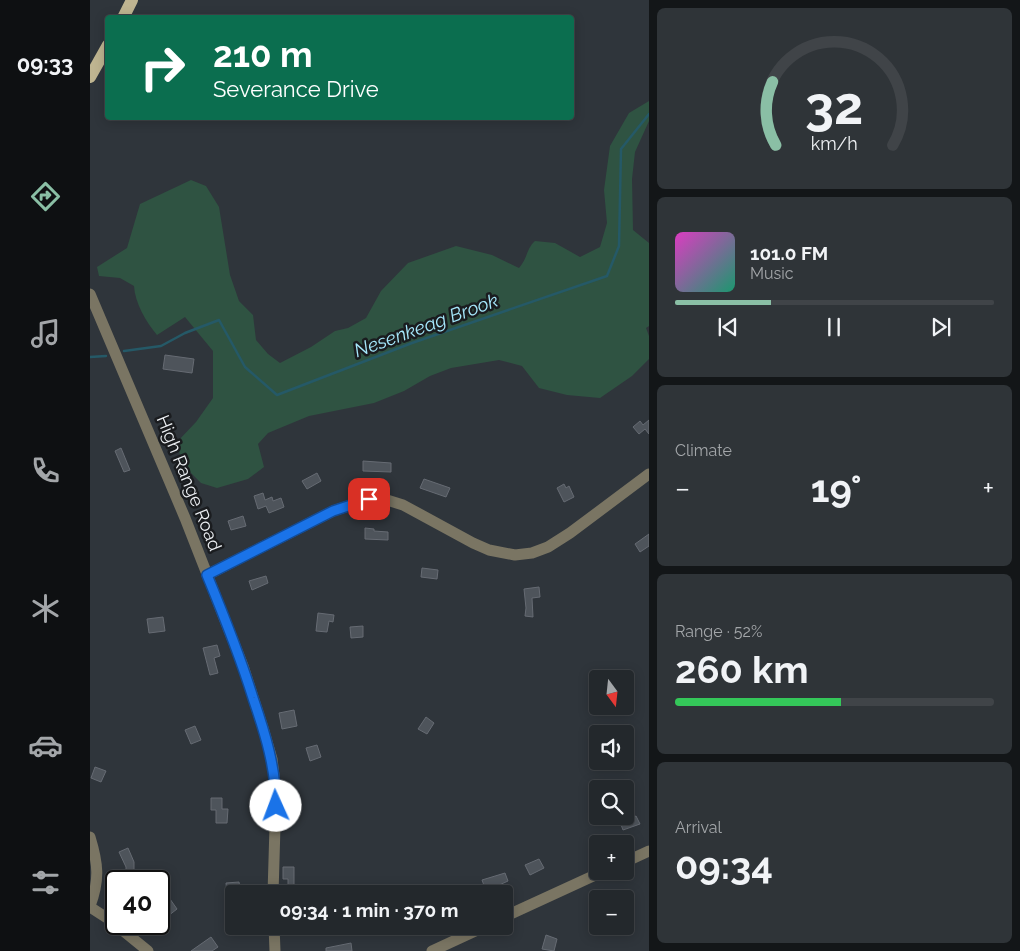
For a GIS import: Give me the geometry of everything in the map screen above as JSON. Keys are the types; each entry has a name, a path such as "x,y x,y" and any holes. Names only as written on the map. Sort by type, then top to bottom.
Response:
{"main road":[{"path":"124,15 132,0"},
{"path":"90,77 105,51"}],"street":[{"name":"High Range Road","path":"90,294 243,666 272,759 276,792 273,885"},
{"path":"207,575 333,511 369,499 386,500 404,505 489,550 515,555 532,553 548,547 570,533 649,474"},
{"path":"90,837 98,863 96,890 90,906 148,951"},
{"path":"634,858 649,851"},
{"path":"513,914 589,878"},
{"path":"274,935 275,951"},
{"path":"432,951 467,935"}],"green space":[{"path":"649,101 649,121 635,152 632,179 633,230 649,243 649,326 646,328 649,336 649,359 632,376 600,398 567,395 539,388 522,366 499,360 451,368 374,403 309,416 268,433 258,444 264,467 248,479 217,488 201,483 182,464 177,442 196,422 213,398 213,351 185,317 157,335 142,312 136,299 134,286 120,278 99,276 97,267 127,248 140,204 191,180 206,186 219,207 230,275 239,301 253,315 256,340 268,354 280,363 311,347 335,331 348,328 366,318 381,291 408,263 456,246 492,255 519,268 535,241 555,243 580,257 600,247 607,223 604,190 610,146 629,113"}],"building":[{"path":"165,355 194,359 192,373 163,369"},
{"path":"649,420 649,434 645,429 639,434 633,427 640,421 643,425"},
{"path":"121,448 130,470 124,472 115,451"},
{"path":"363,461 391,463 391,472 363,471"},
{"path":"317,473 321,481 307,489 302,481"},
{"path":"424,479 450,488 446,497 420,488"},
{"path":"564,484 566,488 569,486 574,497 564,502 557,488"},
{"path":"263,493 265,500 272,497 273,501 281,498 284,507 269,513 266,506 258,509 254,496"},
{"path":"243,516 246,526 231,530 228,521"},
{"path":"365,528 388,532 388,540 365,539"},
{"path":"649,534 649,546 640,552 635,544"},
{"path":"422,568 438,570 437,579 421,577"},
{"path":"266,576 268,583 252,590 249,581"},
{"path":"539,587 540,597 532,598 533,617 525,616 524,589"},
{"path":"318,613 334,615 333,622 329,621 327,632 316,631"},
{"path":"163,617 165,631 149,633 147,619"},
{"path":"363,626 363,637 351,638 350,627"},
{"path":"217,645 220,656 214,658 218,673 210,675 203,648"},
{"path":"294,710 297,726 282,729 279,713"},
{"path":"426,717 434,723 427,734 418,729"},
{"path":"195,726 201,740 191,744 185,730"},
{"path":"317,745 321,757 310,761 306,748"},
{"path":"95,767 106,771 101,782 91,778"},
{"path":"211,798 222,798 222,809 228,809 227,823 216,823 216,810 211,810"},
{"path":"636,816 640,824 623,830 621,825 634,825 634,817"},
{"path":"128,848 134,862 134,870 126,870 119,852"},
{"path":"539,859 544,868 530,875 525,865"},
{"path":"283,867 294,867 294,885 288,885 288,879 283,879"},
{"path":"505,873 508,881 499,885 484,885 482,880"},
{"path":"239,882 240,885 226,885 226,883"},
{"path":"170,899 177,909 170,914"},
{"path":"546,935 557,939 554,951 542,949"},
{"path":"211,937 218,947 212,951 191,951"},
{"path":"351,943 352,951 326,951 326,948"}],"waterway":[{"name":"Nesenkeag Brook","path":"124,351 161,346 185,333 219,320 245,367 277,395 412,343 607,276 619,246 621,149 649,114"},
{"name":"Nesenkeag Brook","path":"90,357 106,356"}],"route":[{"path":"276,806 272,759 263,728 243,666 207,575 333,511 352,503 369,499"}]}
